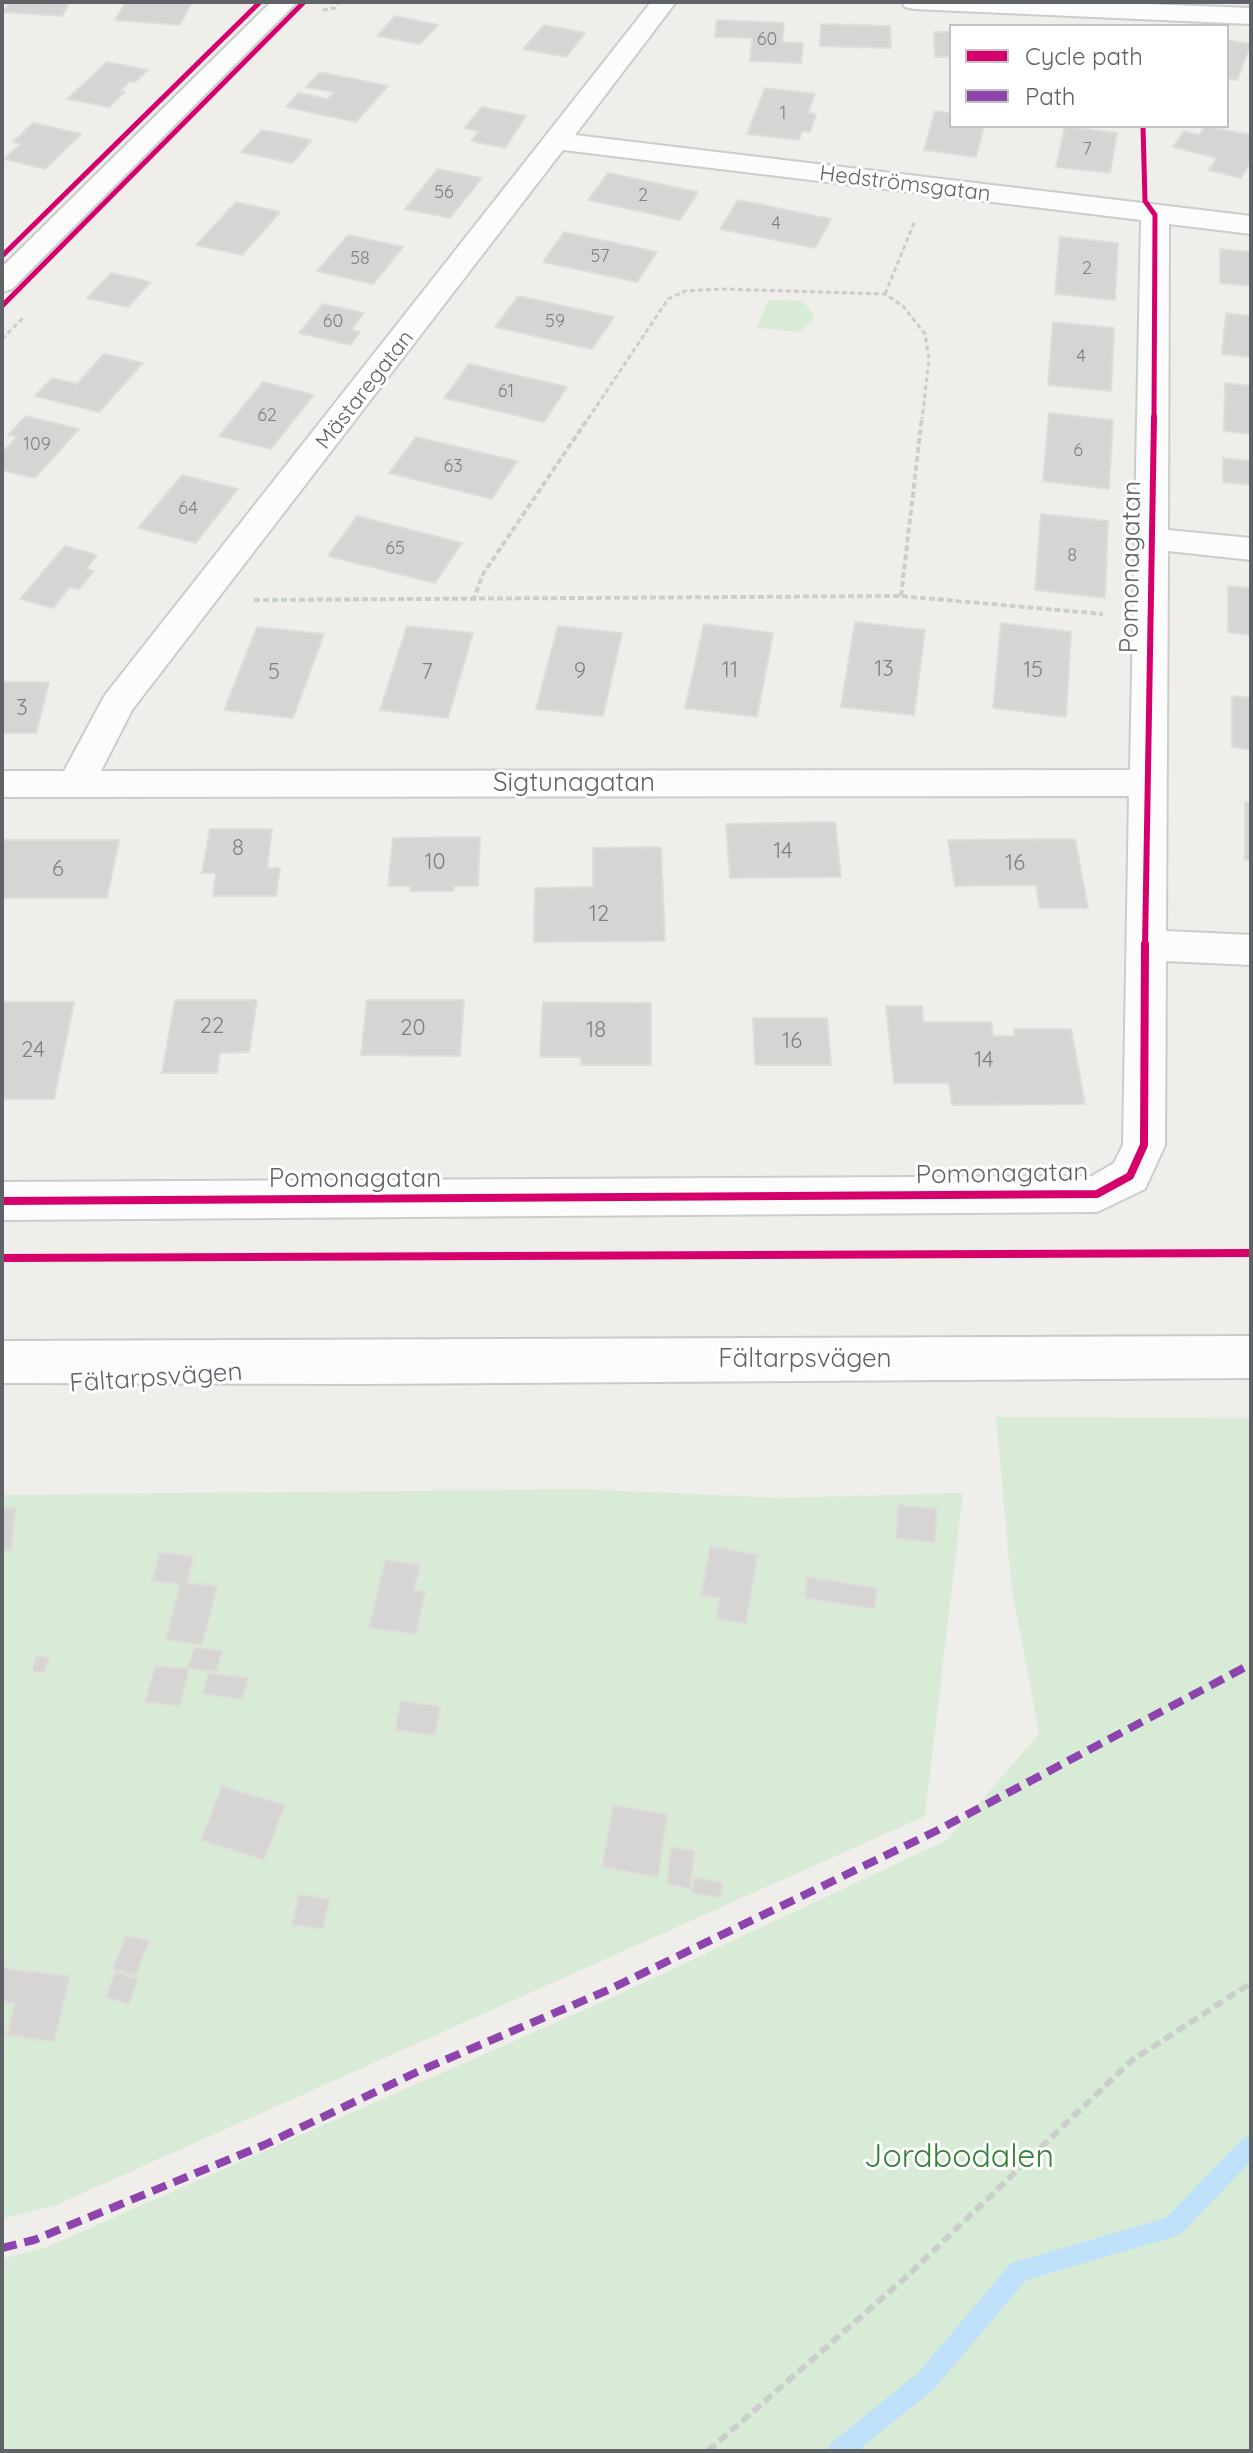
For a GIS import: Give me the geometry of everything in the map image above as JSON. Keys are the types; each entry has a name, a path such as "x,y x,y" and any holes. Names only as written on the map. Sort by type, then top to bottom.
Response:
{"street":[{"path":"2,283 285,2"},
{"name":"Mästaregatan","path":"75,784 118,704 559,141 664,2"},
{"path":"914,2 1141,9 1251,16"},
{"name":"Hedströmsgatan","path":"559,141 1251,225"},
{"name":"Pomonagatan","path":"2,1201 1097,1194 1130,1176 1144,1145 1155,215"},
{"path":"1153,539 1251,549"},
{"name":"Sigtunagatan","path":"2,784 1146,783"},
{"path":"1145,945 1251,950"},
{"name":"Fältarpsvägen","path":"2,1362 358,1363 1251,1357"},
{"name":"Fältarpsvägen","path":"2,1389 358,1363"}],"path":[{"path":"885,294 928,186"},
{"path":"473,601 483,574 668,299 685,291 722,289 885,294 903,306 925,334 929,359 901,596"},
{"path":"201,599 473,601 901,596 1151,619"},
{"path":"708,2451 905,2278 1131,2061 1251,1983"}],"green space":[{"path":"768,300 803,301 815,317 801,332 757,328"},
{"name":"Jordbodalen","path":"996,1417 1251,1418 1251,2451 2,2451 2,2259 47,2247 609,1999 947,1840 1039,1734 1011,1584"},
{"path":"583,1489 780,1498 963,1493 925,1816 56,2205 2,2219 2,1495"}],"building":[{"path":"9,2 70,2 62,16 3,12"},
{"path":"126,2 191,4 180,25 115,20"},
{"path":"395,16 438,25 420,44 377,36"},
{"path":"717,20 784,23 782,42 803,43 801,63 750,61 752,38 715,37"},
{"path":"821,24 890,26 891,48 820,46"},
{"path":"544,25 585,33 566,57 523,49"},
{"path":"934,32 949,32 949,57 935,57"},
{"path":"1229,40 1251,44 1237,80 1229,79"},
{"path":"107,62 148,70 135,82 130,81 120,91 125,92 109,107 67,99"},
{"path":"320,72 388,86 356,122 286,107 299,93 328,99 334,92 306,87"},
{"path":"765,88 815,94 808,113 816,114 810,132 802,131 799,140 747,134"},
{"path":"482,107 526,116 505,148 471,141 479,131 464,128"},
{"path":"935,111 949,113 949,128 983,128 976,157 924,150"},
{"path":"33,123 81,134 45,169 4,159 21,144 13,142"},
{"path":"1065,128 1117,133 1110,173 1056,167"},
{"path":"1204,128 1215,128 1251,135 1251,161 1241,178 1209,170 1217,158 1173,147 1184,131 1199,135"},
{"path":"262,130 312,140 292,163 241,152"},
{"path":"438,169 482,178 450,218 405,209"},
{"path":"608,173 698,192 680,220 588,200"},
{"path":"738,200 831,219 815,248 720,229"},
{"path":"236,202 280,212 242,255 196,245"},
{"path":"564,232 657,252 637,282 543,262"},
{"path":"348,235 403,247 373,284 317,271"},
{"path":"1060,237 1118,243 1115,300 1055,294"},
{"path":"1220,249 1251,252 1251,286 1220,283"},
{"path":"111,273 151,282 128,307 87,298"},
{"path":"518,296 614,317 592,349 495,327"},
{"path":"323,304 364,313 351,330 360,332 350,345 299,333"},
{"path":"1226,313 1251,316 1251,357 1222,354"},
{"path":"1053,322 1114,328 1111,391 1048,385"},
{"path":"104,354 143,363 99,412 35,396 52,378 77,384"},
{"path":"469,364 567,387 544,422 444,398"},
{"path":"263,382 314,395 271,449 219,436"},
{"path":"1225,383 1251,386 1251,434 1224,431"},
{"path":"1049,413 1113,420 1109,489 1043,481"},
{"path":"26,416 79,429 35,478 2,470 2,453 17,437 8,435"},
{"path":"416,437 517,461 492,499 389,473"},
{"path":"1223,458 1251,461 1251,485 1223,482"},
{"path":"182,475 238,489 196,543 138,528"},
{"path":"1041,514 1108,521 1105,598 1035,590"},
{"path":"357,516 462,543 435,583 328,556"},
{"path":"65,546 97,555 86,569 94,571 79,589 70,587 53,608 20,599"},
{"path":"1228,586 1251,588 1251,635 1228,632"},
{"path":"855,622 925,630 914,715 841,707"},
{"path":"1001,623 1071,632 1066,717 993,708"},
{"path":"704,624 773,633 757,717 685,708"},
{"path":"407,626 473,633 448,718 380,710"},
{"path":"558,626 622,633 603,716 536,709"},
{"path":"257,627 324,634 293,718 224,710"},
{"path":"2,682 49,682 36,733 2,733"},
{"path":"1232,696 1251,698 1251,750 1232,747"},
{"path":"1245,802 1251,803 1251,860 1245,860"},
{"path":"835,822 841,877 730,878 726,824"},
{"path":"210,829 272,829 267,868 280,868 276,896 213,896 216,873 202,873"},
{"path":"480,837 478,886 454,886 453,891 410,891 411,886 388,886 393,838"},
{"path":"1075,839 1088,908 1040,908 1036,885 955,886 948,840"},
{"path":"2,840 119,840 107,898 2,898"},
{"path":"661,847 665,941 534,942 535,888 593,887 593,848"},
{"path":"175,1000 257,1000 249,1052 220,1053 217,1073 162,1073"},
{"path":"367,1000 464,1000 460,1056 361,1055"},
{"path":"2,1002 74,1002 54,1099 2,1099"},
{"path":"543,1002 651,1003 651,1065 581,1065 581,1057 540,1057"},
{"path":"886,1006 922,1006 923,1022 991,1022 993,1036 1015,1036 1014,1029 1071,1029 1085,1104 952,1105 949,1083 894,1083"},
{"path":"753,1018 827,1018 831,1065 755,1065"},
{"path":"898,1505 937,1509 935,1543 896,1538"},
{"path":"16,1507 11,1549 2,1550 2,1509"},
{"path":"710,1546 757,1555 746,1624 716,1618 719,1598 701,1596"},
{"path":"160,1552 194,1556 187,1583 217,1586 202,1645 166,1640 180,1584 152,1581"},
{"path":"385,1560 420,1564 414,1590 425,1592 416,1634 369,1628"},
{"path":"807,1577 876,1588 875,1609 805,1598"},
{"path":"194,1647 222,1651 216,1672 188,1668"},
{"path":"37,1655 50,1658 44,1673 32,1671"},
{"path":"155,1666 189,1669 180,1706 145,1702"},
{"path":"208,1673 248,1678 242,1699 203,1694"},
{"path":"401,1701 440,1706 435,1735 395,1730"},
{"path":"222,1786 285,1805 264,1860 201,1840"},
{"path":"613,1805 667,1814 658,1877 602,1867"},
{"path":"671,1847 695,1851 690,1889 667,1884"},
{"path":"694,1877 723,1883 721,1898 692,1893"},
{"path":"299,1894 330,1899 323,1929 292,1925"},
{"path":"126,1935 149,1941 136,1975 113,1969"},
{"path":"2,1968 70,1976 54,2042 7,2035 15,2003 2,2002"},
{"path":"115,1972 138,1978 129,2004 106,1997"}],"waterway":[{"path":"839,2451 926,2381 1019,2271 1172,2227 1251,2146"}],"marked path":[{"path":"2,2248 34,2240 264,2145 417,2072 608,1990 936,1831 1251,1664"}],"cycle path":[{"path":"2,256 260,2"},
{"path":"2,306 304,2"},
{"path":"2,1201 1097,1194 1130,1176 1144,1145 1146,783 1153,539 1155,215 1145,201 1143,128"},
{"path":"2,1258 1251,1253"}]}
